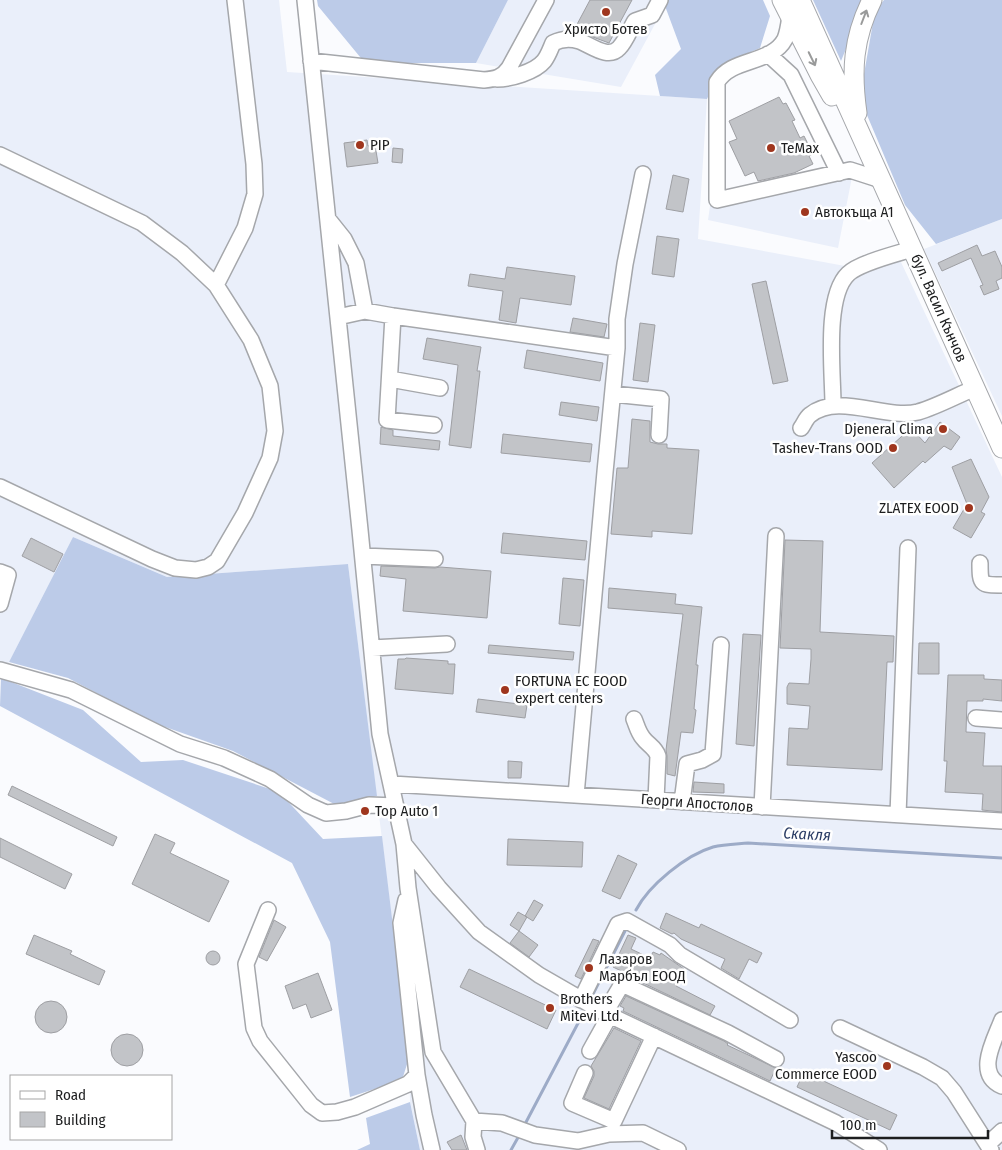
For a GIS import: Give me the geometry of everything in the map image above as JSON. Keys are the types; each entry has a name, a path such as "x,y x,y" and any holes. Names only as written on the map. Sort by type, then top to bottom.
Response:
{"main road":[{"path":"860,134 855,96 855,52 858,33 872,0"},
{"path":"791,5 860,134 878,174"},
{"path":"791,5 820,75 878,174"},
{"name":"бул. Васил Кънчов","path":"878,174 1002,448"}],"street":[{"path":"216,285 245,228 255,194 254,164 235,0"},
{"path":"305,0 380,734 404,844 408,888 433,1052 474,1121 473,1137 478,1150"},
{"path":"495,79 504,75 509,68 546,0"},
{"path":"311,61 484,80 507,79 518,76 542,64 552,44 560,40 578,40 602,52 619,49 635,20 652,15 660,0"},
{"path":"791,5 784,39 778,47 768,54 729,69 717,82 717,200 850,170 878,174"},
{"path":"768,54 791,76 839,173"},
{"path":"0,155 142,223 182,253 216,285 251,340 270,386 275,431 270,458 245,513 216,560 208,567 196,570 175,568 152,559 0,487"},
{"path":"576,795 617,348 617,319 624,264 643,174"},
{"path":"327,218 344,240 356,264 365,310"},
{"path":"833,405 832,314 840,286 847,274 856,268 912,249"},
{"path":"338,317 365,310 393,316 617,348"},
{"path":"393,316 387,420 434,425"},
{"path":"390,379 440,388"},
{"path":"801,428 809,416 821,408 833,405 901,413 919,412 975,388"},
{"path":"613,394 661,399 659,435"},
{"path":"762,807 776,536"},
{"path":"898,815 908,548"},
{"path":"363,556 436,559"},
{"path":"980,563 980,579 982,582 985,585 1002,585"},
{"path":"0,572 8,575 0,604"},
{"path":"372,648 447,644"},
{"path":"682,802 687,764 702,760 713,754 720,645"},
{"path":"0,670 72,690 180,744 224,758 270,779 308,805 326,813 346,811 369,805 396,806"},
{"path":"976,718 1002,720"},
{"path":"634,719 639,733 656,750 658,756 656,800"},
{"name":"Георги Апостолов","path":"392,784 1002,821"},
{"path":"404,844 439,888 479,932 539,976 607,1014 836,1123 879,1150"},
{"path":"408,888 401,923 417,1074 432,1150"},
{"path":"268,910 246,964 254,1028 260,1041 311,1105 322,1113 337,1112 355,1107 408,1084 417,1074"},
{"path":"581,1000 618,924 627,921 670,944 680,955 790,1020"},
{"path":"590,1051 622,984 728,1033 776,1059"},
{"path":"1002,1020 987,1061 987,1069 991,1078 1002,1086"},
{"path":"840,1028 923,1067 942,1078 954,1092 989,1147 1002,1131"},
{"path":"585,1073 572,1103 614,1122 654,1036"},
{"path":"474,1121 502,1123 535,1135 578,1141 609,1134 643,1133 678,1150"}],"shaded area":[{"path":"0,0 279,0 287,72 707,99 698,239 856,268 900,260 1002,477 1002,1150 420,1150 410,1102 409,1058 348,564 167,577 73,537 0,680"},
{"path":"317,0 508,0 476,63 365,63 318,6"},
{"path":"508,0 668,0 621,87 476,63"},
{"path":"668,0 763,0 770,16 760,48 724,64 707,99 660,96 655,75 681,49 665,6"},
{"path":"813,0 866,0 841,61"},
{"path":"884,0 1002,0 1002,219 936,244 905,205 864,108 864,74 875,11"},
{"path":"852,177 838,248 708,220 710,206"},
{"path":"1002,219 1002,416 924,249"},
{"path":"73,537 167,577 348,564 377,796 338,806 233,751 154,723 68,678 9,662"},
{"path":"1,678 83,710 141,762 183,760 279,792 323,839 382,836 409,1058 402,1080 350,1097 330,942 292,863 0,706"},
{"path":"410,1102 420,1150 357,1150 370,1144 366,1118"}],"building":[{"path":"590,0 632,0 609,43 574,30"},
{"name":"TeMax","path":"779,97 783,104 786,103 795,120 792,121 800,138 804,136 813,154 809,156 813,164 794,173 758,181 754,172 745,176 729,142 737,139 729,121"},
{"path":"367,140 368,146 375,145 378,163 347,167 344,143"},
{"path":"393,148 403,149 402,163 392,162"},
{"path":"673,175 689,179 683,212 666,209"},
{"path":"657,236 679,239 674,277 652,274"},
{"path":"977,245 982,256 995,251 1002,267 1002,278 996,281 999,289 984,295 980,286 983,285 971,258 942,271 938,263"},
{"path":"507,267 575,276 571,305 520,298 516,323 499,320 503,291 468,286 470,274 505,279"},
{"path":"766,281 788,381 773,384 752,284"},
{"path":"573,318 607,324 604,337 570,332"},
{"path":"640,323 655,325 648,382 633,380"},
{"path":"427,338 481,347 477,371 480,371 471,448 449,445 458,365 423,359"},
{"path":"527,350 603,363 600,381 524,368"},
{"path":"561,402 599,407 597,421 559,415"},
{"path":"632,419 650,421 650,442 667,444 667,448 699,450 692,534 652,531 652,537 611,534 617,468 628,468"},
{"path":"940,422 960,437 951,450 944,446 925,463 923,461 894,488 872,463 911,428 925,443"},
{"path":"381,427 393,430 393,436 440,441 439,450 380,444"},
{"path":"503,434 592,444 590,462 501,453"},
{"path":"971,459 989,497 981,512 985,514 971,538 953,528 967,504 952,467"},
{"path":"503,533 587,541 585,560 501,553"},
{"path":"31,538 63,554 54,572 22,556"},
{"path":"785,540 823,541 820,632 894,636 893,662 887,662 882,770 787,765 789,728 808,729 810,706 787,704 787,687 789,683 809,684 811,649 780,648"},
{"path":"381,566 440,567 491,571 487,618 403,611 406,579 380,576"},
{"path":"563,578 584,580 580,626 559,624"},
{"path":"609,588 676,594 675,604 702,607 696,665 698,665 693,733 681,732 675,776 667,774 666,750 683,614 608,608"},
{"path":"743,634 761,635 754,746 736,744"},
{"path":"919,643 939,643 939,674 918,674"},
{"path":"489,645 574,652 573,660 488,653"},
{"path":"398,659 448,661 448,664 455,664 453,694 395,689"},
{"path":"948,675 984,675 984,679 1002,680 1002,701 983,699 983,701 967,701 966,732 985,733 983,766 1002,766 1002,812 982,810 983,794 945,792 947,761 944,761"},
{"path":"478,699 527,705 525,718 476,712"},
{"path":"508,761 522,762 521,778 508,778"},
{"path":"694,782 724,784 724,793 693,792"},
{"path":"12,786 117,837 113,846 8,795"},
{"path":"155,834 175,843 170,853 229,881 209,922 132,884"},
{"path":"0,838 72,874 65,889 0,857"},
{"path":"508,839 583,842 582,867 507,865"},
{"path":"618,855 637,864 620,899 602,891"},
{"path":"534,900 543,905 533,921 525,916"},
{"path":"518,912 527,917 519,931 510,925"},
{"path":"666,913 699,928 701,924 762,953 757,963 749,959 739,979 721,968 725,959 681,939 674,933 672,934 660,928"},
{"path":"274,920 286,927 267,961 259,957"},
{"path":"519,931 538,945 529,957 510,943"},
{"path":"34,935 72,951 70,954 105,971 99,985 26,954"},
{"path":"628,935 636,938 631,949 650,958 653,952 660,955 661,953 684,969 676,986 715,1006 710,1015 613,967"},
{"path":"593,939 599,941 581,979 575,976"},
{"path":"213,951 218,953 220,958 218,963 213,965 208,963 206,958 208,953"},
{"path":"469,969 556,1010 547,1029 460,987"},
{"path":"318,973 332,1010 311,1018 306,1004 293,1009 285,986"},
{"path":"626,996 724,1041 727,1045 776,1068 770,1081 623,1011 624,1008 620,1006"},
{"path":"51,1001 57,1002 62,1006 66,1011 66,1023 62,1028 57,1032 51,1033 45,1032 40,1028 36,1023 35,1017 36,1011 40,1006 45,1002"},
{"path":"614,1028 641,1041 609,1109 584,1098 594,1076 591,1066"},
{"path":"127,1034 133,1035 138,1039 142,1044 142,1056 138,1061 133,1065 127,1066 121,1065 116,1061 112,1056 111,1050 112,1044 116,1039 121,1035"},
{"path":"804,1072 897,1115 890,1130 797,1087"},
{"path":"461,1135 467,1150 452,1150 447,1142"}],"waterway":[{"name":"Скакля","path":"636,910 642,900 669,872 702,851 722,845 748,843 1002,858"},
{"name":"Скакля","path":"590,1000 627,927"},
{"name":"Скакля","path":"524,1126 586,1008"},
{"name":"Скакля","path":"511,1150 520,1134"}],"place":[{"name":"Христо Ботев","path":"606,12"},
{"name":"PIP","path":"360,145"},
{"name":"TeMax","path":"771,148"},
{"name":"Автокъща А1","path":"805,212"},
{"name":"Djeneral Clima","path":"943,429"},
{"name":"Tashev-Trans OOD","path":"893,448"},
{"name":"ZLATEX EOOD","path":"969,508"},
{"name":"FORTUNA EC EOOD expert centers","path":"505,690"},
{"name":"Top Auto 1","path":"365,811"},
{"name":"Лазаров Марбъл ЕООД","path":"589,968"},
{"name":"Brothers Mitevi Ltd.","path":"550,1008"},
{"name":"Yascoo Commerce EOOD","path":"887,1066"}]}
